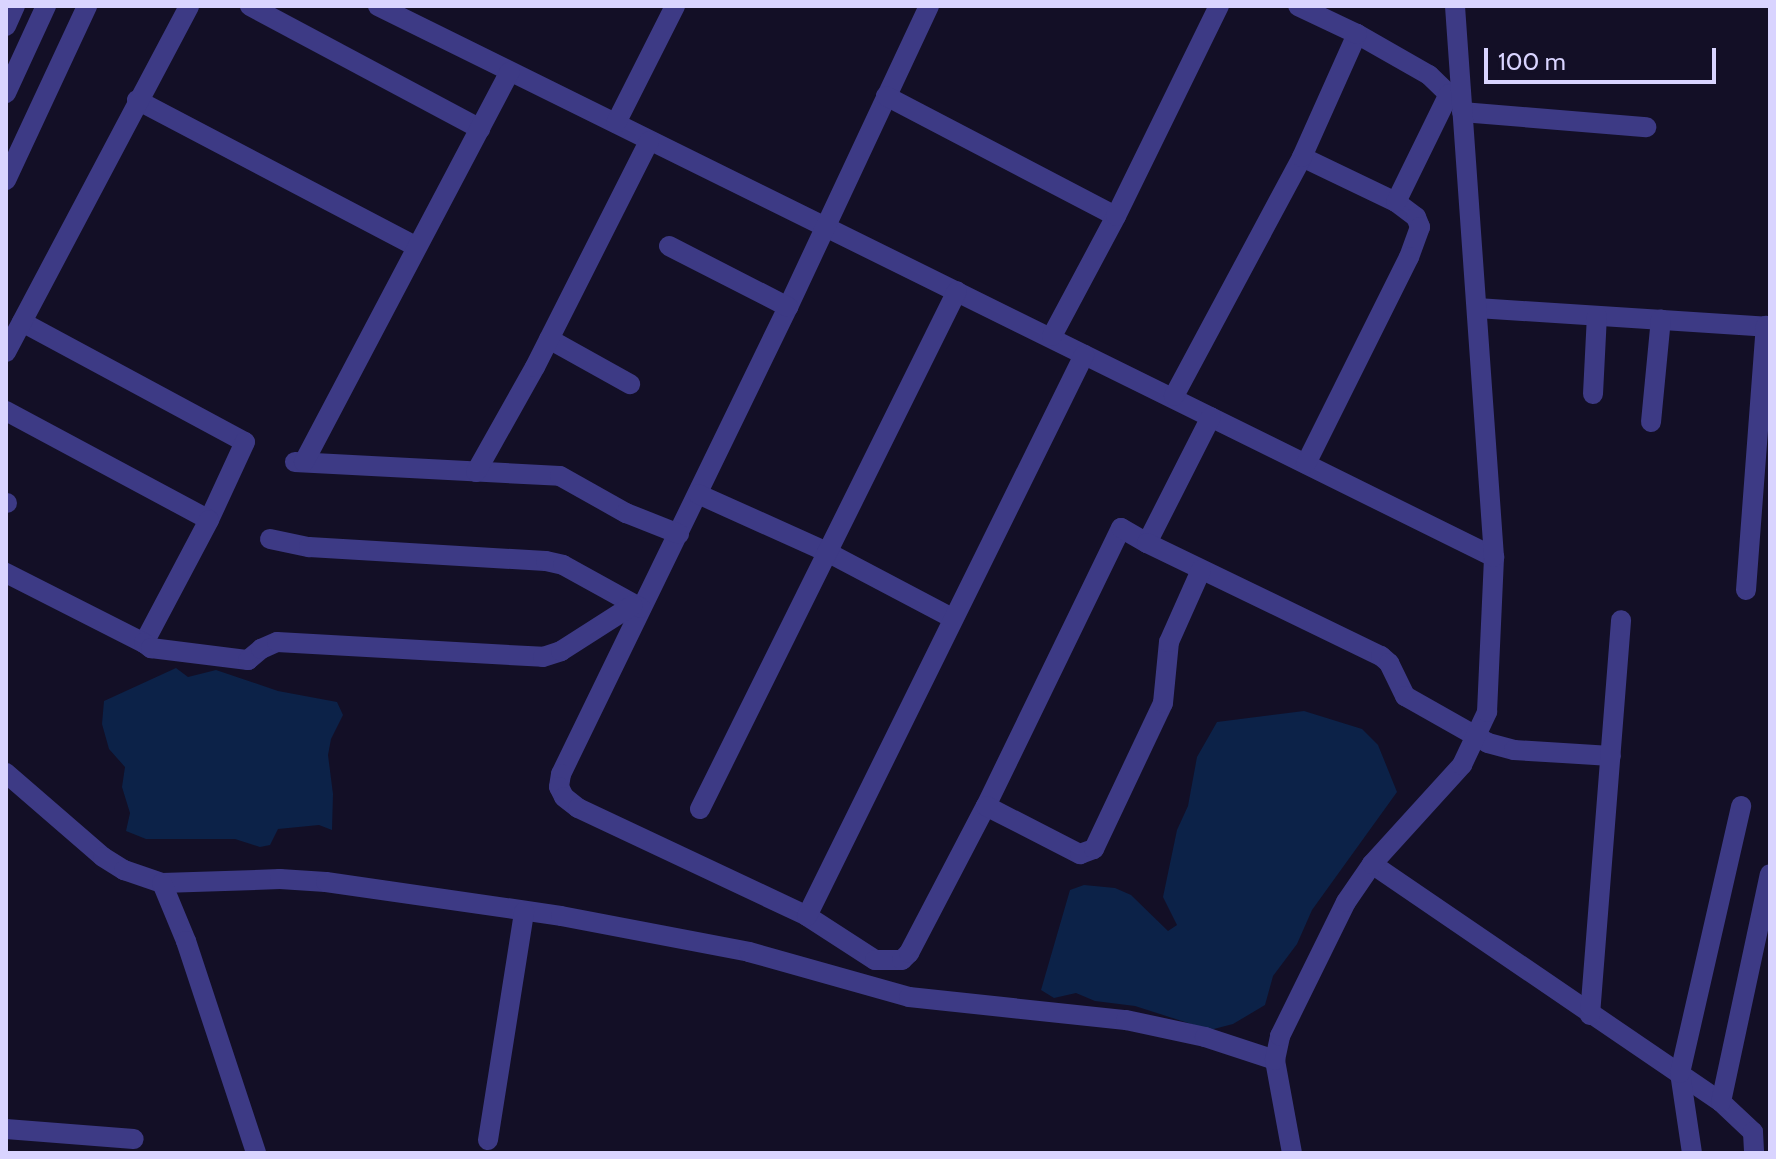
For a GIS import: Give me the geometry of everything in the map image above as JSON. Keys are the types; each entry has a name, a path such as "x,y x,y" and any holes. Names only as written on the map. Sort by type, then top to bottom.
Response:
{"street":[{"path":"6,93 46,6"},
{"path":"6,180 87,6"},
{"path":"6,352 189,6"},
{"path":"250,6 480,129"},
{"path":"379,6 826,228 1052,336 1084,355 1174,396 1494,557"},
{"path":"616,123 675,6"},
{"path":"929,6 679,534 637,607 561,774 559,787 564,797 578,808 807,916 875,960 902,960 909,953 986,806 1121,528 1381,656 1389,663 1405,696 1478,737 1514,750 1611,756"},
{"path":"1052,336 1116,216 1219,6"},
{"path":"1298,6 1357,34 1429,75 1457,99 1646,127"},
{"path":"1292,1153 1275,1060 1280,1036 1346,902 1372,864 1462,765 1478,737 1490,693 1494,557 1477,308 1457,99 1455,6"},
{"path":"1174,396 1302,157 1357,34"},
{"path":"510,72 297,462 560,476 626,513 679,534"},
{"path":"886,96 1116,216"},
{"path":"1396,202 1457,99"},
{"path":"137,100 417,247"},
{"path":"476,472 549,339 649,141"},
{"path":"1302,157 1396,202 1416,217 1420,227 1306,464"},
{"path":"669,246 788,307"},
{"path":"700,809 957,291"},
{"path":"1477,308 1768,326 1746,590"},
{"path":"1593,394 1597,316"},
{"path":"1651,422 1661,319"},
{"path":"22,322 245,442 209,520 144,643"},
{"path":"549,339 630,384"},
{"path":"807,916 1084,355"},
{"path":"6,411 209,520"},
{"path":"1147,543 1211,417"},
{"path":"698,494 827,552 952,618"},
{"path":"270,539 309,547 546,561 563,565 637,607"},
{"path":"986,806 1080,854 1094,849 1163,703 1169,642 1201,570"},
{"path":"6,573 151,648 248,660 277,642 543,657 561,651 637,607"},
{"path":"1590,1015 1621,620"},
{"path":"6,773 103,857 124,870 162,883 280,879 326,882 685,937 909,997 1126,1020 1205,1037 1275,1060"},
{"path":"1692,1153 1680,1073 1741,806"},
{"path":"1372,864 1721,1102 1753,1132 1754,1153"},
{"path":"1721,1102 1770,874"},
{"path":"162,883 186,941 256,1153"},
{"path":"488,1140 524,912"},
{"path":"6,1129 134,1139"}],"water":[{"path":"176,668 188,677 216,670 278,691 337,702 343,715 331,739 328,755 333,794 332,830 319,825 278,829 270,845 260,847 235,839 146,839 126,831 130,813 122,787 125,767 109,749 102,724 104,701"},
{"path":"1304,711 1362,729 1378,745 1397,792 1312,910 1297,944 1273,976 1265,1005 1233,1024 1210,1030 1135,1006 1095,1001 1076,993 1054,998 1041,990 1070,890 1084,885 1115,888 1131,895 1168,931 1177,925 1163,897 1177,830 1188,806 1197,757 1217,722"}]}
